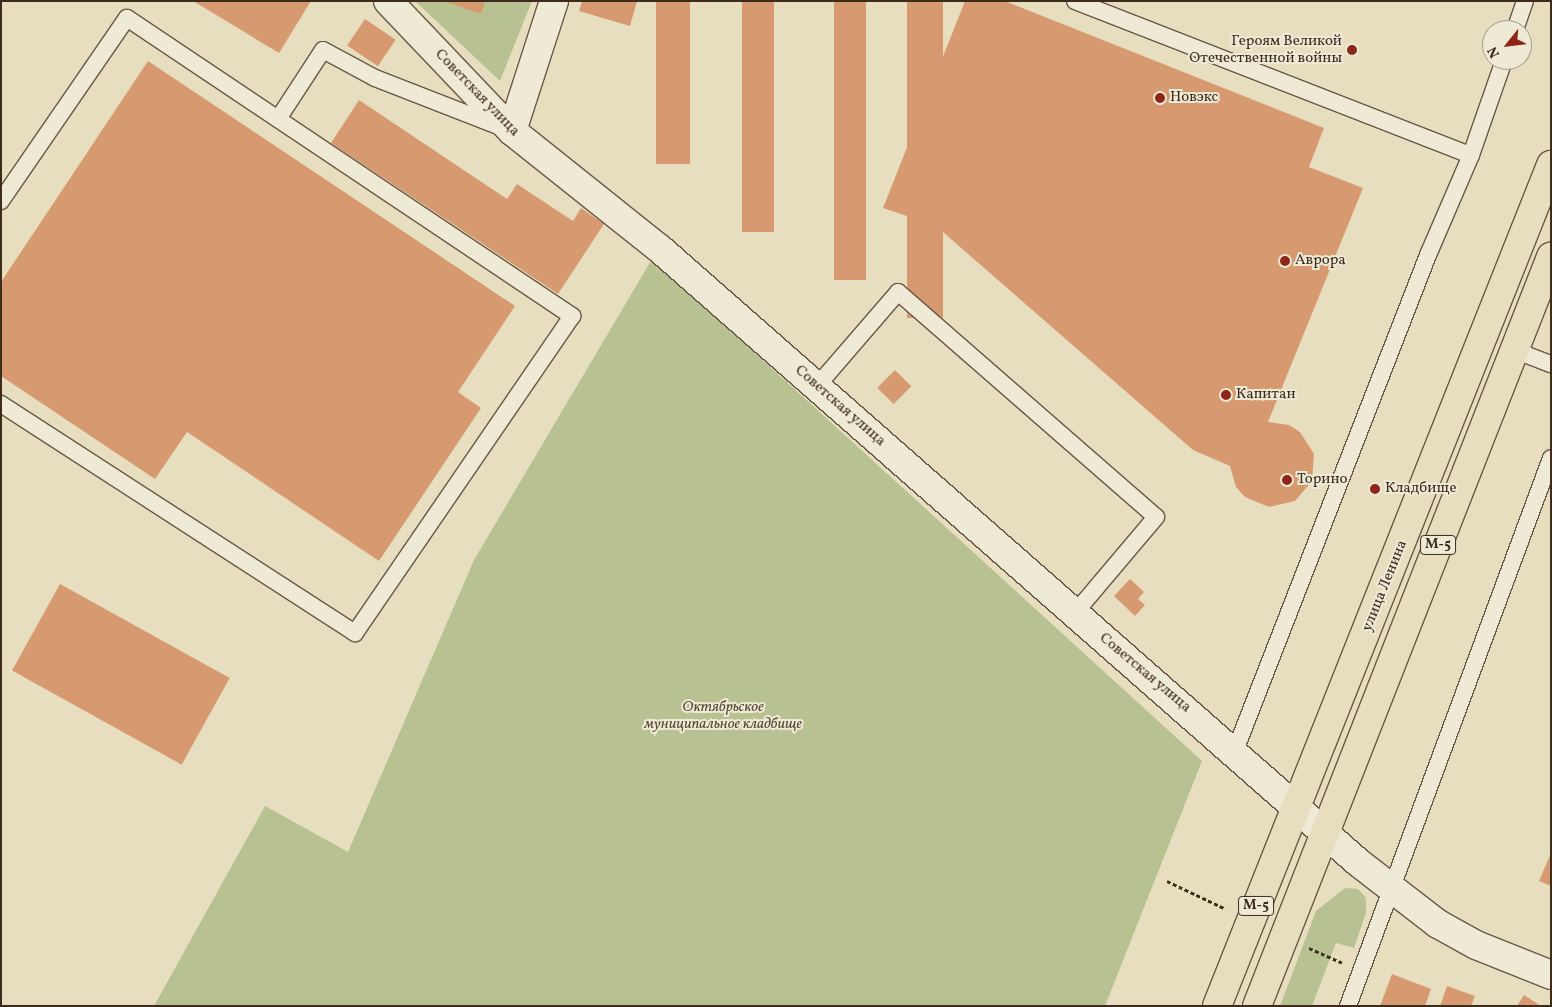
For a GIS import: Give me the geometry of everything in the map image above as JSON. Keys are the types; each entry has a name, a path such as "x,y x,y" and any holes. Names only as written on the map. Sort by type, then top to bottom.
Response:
{"main road":[{"name":"улица Ленина","path":"1217,1006 1551,165"},
{"name":"М-5","path":"1257,1006 1551,257"}],"street":[{"name":"Советская улица","path":"388,1 512,131 660,250 1391,889 1438,924 1476,945 1551,975"},
{"path":"512,131 554,1"}],"lane":[{"path":"1075,1 1472,156"},
{"path":"1518,20 1525,1"},
{"path":"1,201 127,18 572,316 355,633 1,404"},
{"path":"278,119 323,50 375,78 512,131"},
{"path":"1235,751 1428,255 1472,156 1501,70"},
{"path":"817,386 898,292 1156,517 1075,614"},
{"path":"1514,350 1551,364"},
{"path":"1348,1006 1551,458"}],"green space":[{"path":"415,1 532,1 500,81"},
{"name":"Октябрьское муниципальное кладбище","path":"652,259 1202,761 1105,1006 154,1006 265,806 348,852 474,560"},
{"path":"1345,888 1358,889 1366,898 1366,913 1354,948 1336,943 1312,1006 1280,1006 1316,911"}],"building":[{"path":"193,1 311,1 279,53"},
{"path":"444,1 485,1 481,14"},
{"path":"582,1 637,1 630,26 579,11"},
{"path":"656,1 690,1 690,164 656,164"},
{"path":"742,1 774,1 774,232 742,232"},
{"path":"834,1 866,1 866,280 834,280"},
{"path":"907,1 943,1 943,318 907,318"},
{"path":"965,1 1005,1 1324,128 1309,167 1363,188 1268,422 1289,425 1300,432 1314,454 1312,481 1295,501 1269,507 1245,497 1236,487 1230,466 1193,450 936,226 883,208"},
{"path":"365,19 396,40 378,66 347,46"},
{"path":"148,61 515,306 458,392 481,408 379,561 187,432 155,479 1,376 1,282"},
{"path":"359,100 507,199 517,184 573,221 581,208 604,224 558,294 331,143"},
{"path":"895,370 911,386 894,404 877,388"},
{"path":"1130,579 1144,592 1138,599 1145,605 1135,616 1114,596"},
{"path":"60,584 230,678 182,765 12,671"},
{"path":"1551,853 1551,886 1539,881"},
{"path":"1392,974 1431,989 1425,1006 1380,1006"},
{"path":"1447,986 1475,996 1471,1006 1440,1006"},
{"path":"1524,995 1541,1006 1517,1006"}],"place":[{"name":"Героям Великой Отечественной войны","path":"1352,50"},
{"name":"Новэкс","path":"1160,98"},
{"name":"Аврора","path":"1285,261"},
{"name":"Капитан","path":"1226,395"},
{"name":"Торино","path":"1287,480"},
{"name":"Кладбище","path":"1375,489"}]}
